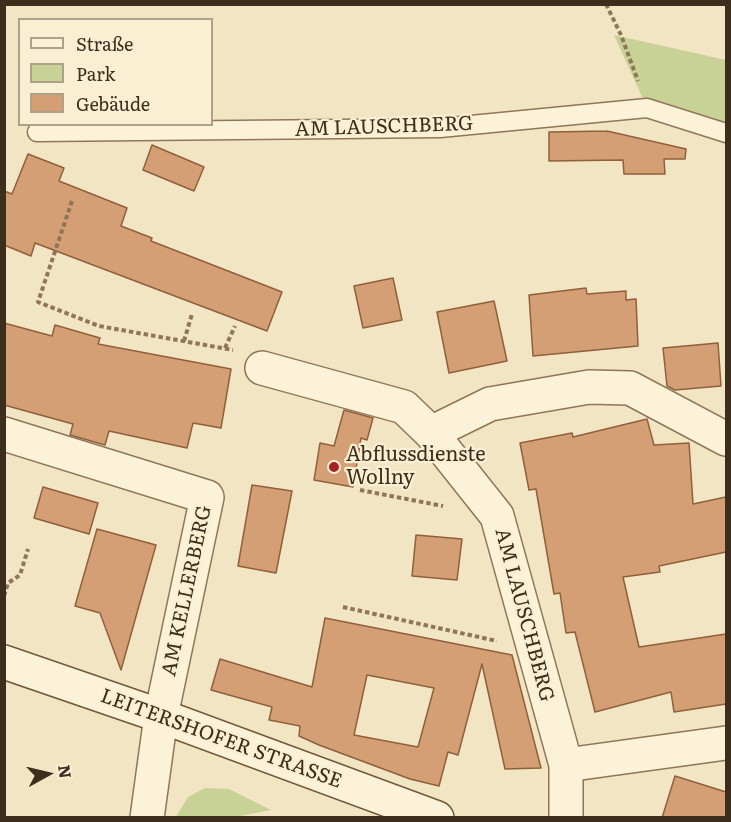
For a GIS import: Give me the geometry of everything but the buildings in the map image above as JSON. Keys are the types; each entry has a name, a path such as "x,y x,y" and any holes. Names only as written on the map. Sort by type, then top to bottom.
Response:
{"street":[{"name":"AM LAUSCHBERG","path":"262,368 404,407 431,433 497,516 566,765 566,818"},
{"path":"431,433 489,404 599,387 630,388 726,439"},
{"name":"AM KELLERBERG","path":"4,434 207,497 161,716"},
{"name":"LEITERSHOFER STRASSE","path":"4,662 161,716 437,818"},
{"path":"147,818 161,716"},
{"path":"566,765 726,743"}],"lane":[{"name":"AM LAUSCHBERG","path":"37,132 440,128 647,108 726,133"}],"path":[{"path":"606,4 621,35 647,108"},
{"path":"72,201 38,302 99,326 258,354 262,368"},
{"path":"184,341 192,314"},
{"path":"225,348 235,326"},
{"path":"360,490 497,516"},
{"path":"4,596 8,583 20,575 28,549"},
{"path":"343,607 533,649"}],"green space":[{"path":"614,35 726,60 726,133 647,108"},
{"path":"205,788 229,789 271,810 235,817 176,817 188,797"}],"place":[{"name":"Abflussdienste Wollny","path":"334,467"}]}
